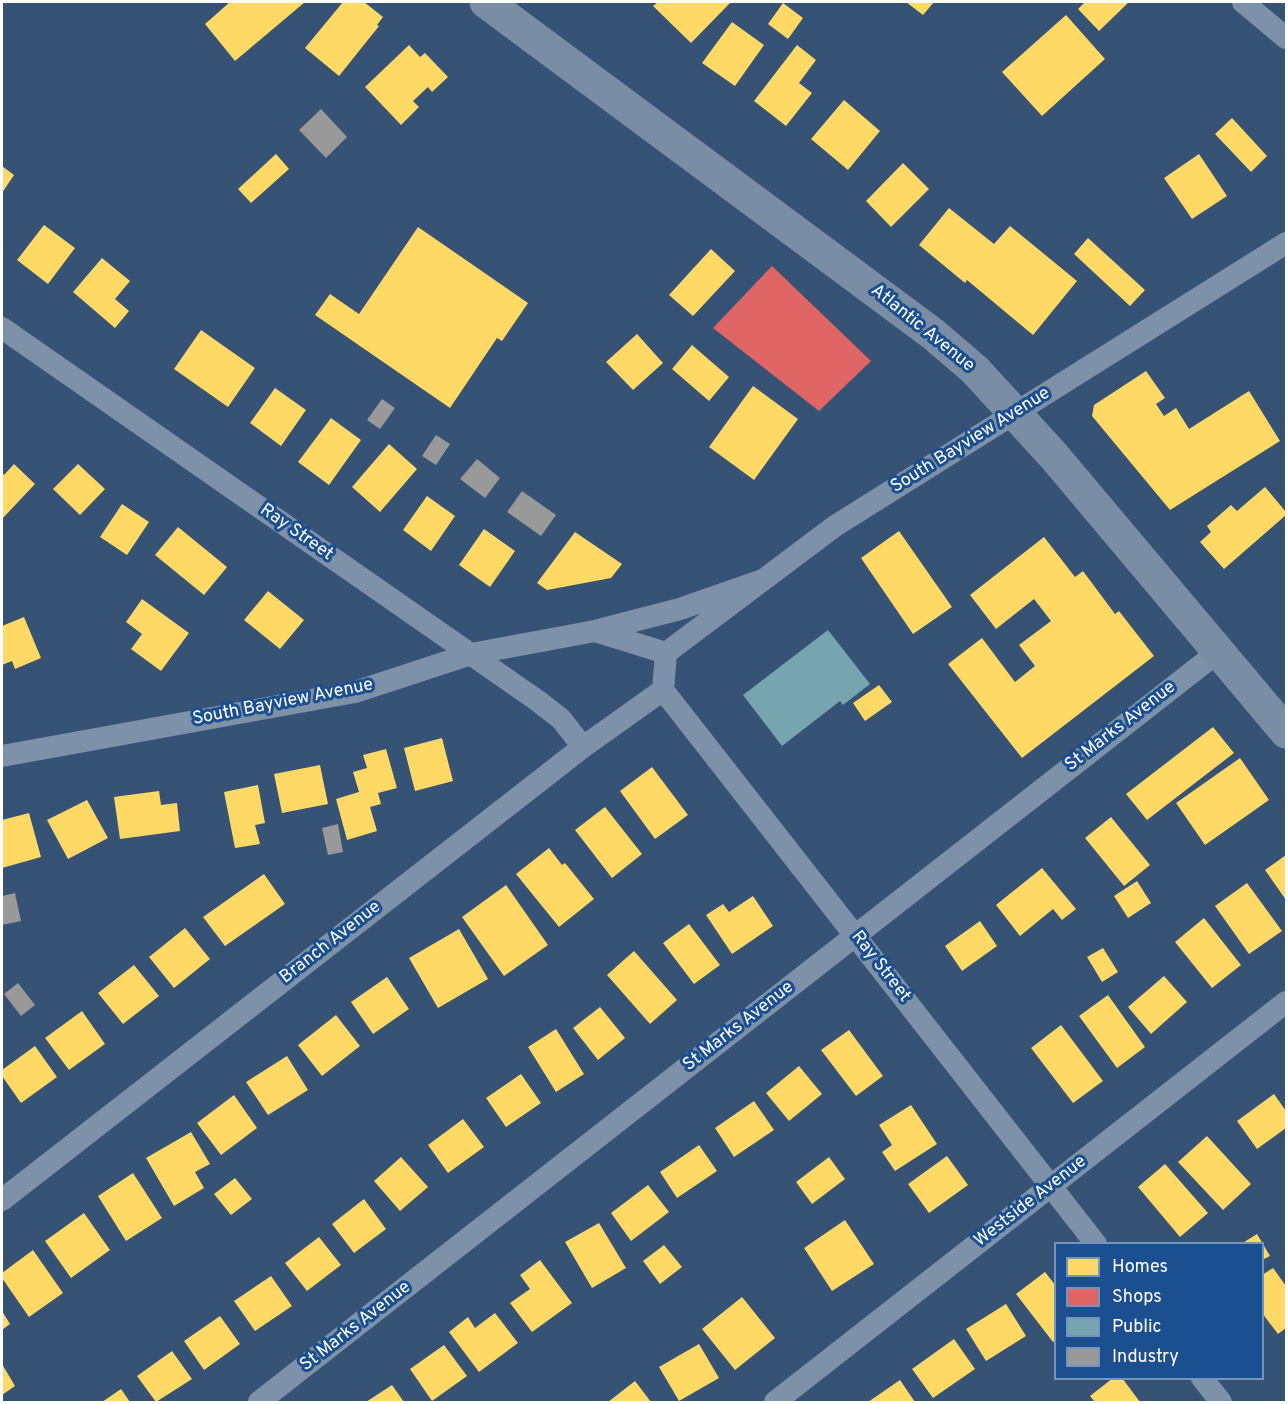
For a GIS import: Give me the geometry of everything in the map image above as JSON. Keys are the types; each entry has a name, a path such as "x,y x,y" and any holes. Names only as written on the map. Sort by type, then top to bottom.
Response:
{"main road":[{"name":"Atlantic Avenue","path":"486,2 933,334 975,370 1016,413 1287,732"}],"street":[{"path":"1243,2 1287,38"},
{"name":"South Bayview Avenue","path":"2,756 355,692 471,654 595,631 666,653 835,526 1287,243"},
{"name":"Ray Street","path":"2,328 471,654 561,719 583,747"},
{"path":"595,631 680,609 763,580"},
{"name":"St Marks Avenue","path":"259,1402 1218,652"},
{"path":"663,690 666,653"},
{"name":"Ray Street","path":"663,690 1094,1242"},
{"name":"Branch Avenue","path":"2,1200 583,747 663,690"},
{"name":"Westside Avenue","path":"775,1402 1287,1002"},
{"path":"1204,1380 1221,1402"}],"building: Homes":[{"path":"230,2 305,2 235,61 205,24"},
{"path":"343,2 364,2 383,17 377,25 379,26 339,76 305,48"},
{"path":"658,2 731,2 691,43 653,6"},
{"path":"906,2 934,2 923,15"},
{"path":"1085,2 1129,2 1099,31 1078,9"},
{"path":"783,3 803,18 788,39 768,24"},
{"path":"1066,15 1105,59 1042,116 1002,72"},
{"path":"732,22 764,45 735,86 702,63"},
{"path":"409,45 420,57 425,53 448,77 432,92 428,87 413,101 419,107 401,125 365,87"},
{"path":"797,45 816,60 799,83 812,93 786,126 754,101"},
{"path":"844,100 880,131 848,170 811,139"},
{"path":"1232,118 1267,156 1251,172 1215,134"},
{"path":"276,154 289,169 251,203 238,189"},
{"path":"1199,154 1227,196 1192,219 1164,178"},
{"path":"903,163 929,189 891,227 866,201"},
{"path":"2,166 14,175 2,193"},
{"path":"949,208 994,244 1010,226 1077,281 1033,335 967,280 965,283 919,245"},
{"path":"44,225 75,248 48,284 17,260"},
{"path":"418,227 528,303 502,341 497,338 450,408 315,315 330,294 359,314"},
{"path":"1088,238 1145,290 1130,306 1074,254"},
{"path":"711,249 735,271 693,316 669,295"},
{"path":"102,258 130,281 115,299 129,311 115,328 73,292"},
{"path":"201,330 255,368 228,407 174,369"},
{"path":"637,334 663,363 633,390 606,362"},
{"path":"692,345 729,377 709,401 672,369"},
{"path":"1146,371 1165,398 1156,404 1164,416 1176,408 1189,429 1249,391 1280,441 1170,510 1092,416 1094,405"},
{"path":"753,386 798,419 754,480 709,447"},
{"path":"275,388 306,410 281,446 250,423"},
{"path":"331,418 361,440 329,485 298,462"},
{"path":"389,444 417,469 380,512 352,487"},
{"path":"14,464 35,484 2,519 2,472 4,475"},
{"path":"78,464 105,489 80,515 53,489"},
{"path":"1265,487 1286,512 1286,515 1224,569 1200,542 1211,532 1207,526 1231,505 1237,511"},
{"path":"427,496 455,516 431,551 403,530"},
{"path":"122,504 149,522 127,555 100,537"},
{"path":"178,527 227,567 204,595 155,555"},
{"path":"484,529 515,551 490,587 459,565"},
{"path":"899,531 952,607 913,634 861,558"},
{"path":"575,532 622,564 611,578 547,590 537,583"},
{"path":"1044,537 1075,577 1083,571 1115,614 1119,611 1154,656 1022,758 948,664 982,638 1015,682 1035,666 1019,645 1051,621 1034,599 996,629 970,595"},
{"path":"268,591 304,620 280,649 244,620"},
{"path":"142,599 189,633 161,671 131,649 142,634 126,622"},
{"path":"24,617 41,658 15,669 12,661 2,665 2,626"},
{"path":"879,685 892,702 865,721 853,703"},
{"path":"1213,727 1234,753 1147,820 1126,794"},
{"path":"442,738 453,781 415,791 404,748"},
{"path":"386,749 397,788 378,793 381,804 370,807 377,831 347,840 336,799 359,792 353,772 367,768 363,755"},
{"path":"1240,758 1269,800 1205,845 1176,803"},
{"path":"320,765 328,804 282,813 274,774"},
{"path":"652,767 688,815 655,839 620,791"},
{"path":"258,785 265,823 255,825 260,844 235,848 224,792"},
{"path":"159,791 161,805 177,803 180,831 120,839 114,797"},
{"path":"87,800 108,838 68,859 47,820"},
{"path":"605,807 642,854 612,878 575,830"},
{"path":"29,813 41,857 2,868 2,820"},
{"path":"1111,817 1150,865 1124,886 1085,838"},
{"path":"549,848 562,865 565,863 594,899 559,927 516,874"},
{"path":"1286,855 1286,900 1265,870"},
{"path":"1042,868 1076,909 1062,920 1053,909 1020,936 996,905"},
{"path":"264,874 285,904 225,946 203,917"},
{"path":"1137,881 1151,903 1128,918 1114,896"},
{"path":"1247,883 1282,931 1249,954 1215,906"},
{"path":"506,885 548,945 504,976 462,917"},
{"path":"753,896 773,926 732,954 706,915 723,904 729,912"},
{"path":"1204,918 1241,965 1212,988 1175,942"},
{"path":"980,921 997,946 962,971 945,946"},
{"path":"689,924 720,965 694,984 663,943"},
{"path":"185,928 210,959 174,988 149,957"},
{"path":"459,929 488,979 438,1008 409,958"},
{"path":"1103,948 1118,972 1102,982 1087,957"},
{"path":"634,951 677,1000 650,1024 607,975"},
{"path":"134,965 159,996 123,1024 98,993"},
{"path":"1164,976 1187,1002 1151,1034 1128,1007"},
{"path":"387,977 409,1009 373,1034 351,1002"},
{"path":"1108,995 1145,1047 1117,1068 1079,1016"},
{"path":"600,1007 625,1038 598,1060 573,1028"},
{"path":"82,1011 105,1044 69,1070 45,1038"},
{"path":"336,1015 360,1046 322,1076 298,1045"},
{"path":"1061,1025 1103,1081 1073,1103 1031,1048"},
{"path":"556,1029 584,1074 556,1092 528,1047"},
{"path":"849,1030 883,1076 856,1096 821,1050"},
{"path":"35,1046 57,1077 21,1103 2,1076 2,1070"},
{"path":"287,1056 308,1090 268,1115 246,1082"},
{"path":"799,1066 822,1094 789,1121 766,1093"},
{"path":"521,1074 541,1103 506,1127 486,1098"},
{"path":"1274,1094 1286,1111 1286,1128 1257,1149 1237,1121"},
{"path":"234,1095 257,1128 221,1155 197,1123"},
{"path":"754,1101 774,1130 734,1157 715,1128"},
{"path":"911,1105 937,1144 895,1171 882,1152 892,1145 879,1125"},
{"path":"463,1119 484,1147 448,1173 428,1145"},
{"path":"191,1132 210,1164 195,1172 204,1188 174,1206 146,1158"},
{"path":"1207,1136 1251,1184 1223,1210 1178,1162"},
{"path":"699,1145 717,1171 677,1198 660,1172"},
{"path":"947,1156 968,1185 929,1213 908,1184"},
{"path":"401,1157 428,1187 400,1211 374,1181"},
{"path":"829,1157 845,1179 812,1204 796,1182"},
{"path":"1165,1164 1208,1213 1180,1237 1138,1187"},
{"path":"133,1173 162,1218 126,1241 98,1196"},
{"path":"235,1178 252,1199 231,1215 214,1194"},
{"path":"648,1185 669,1212 631,1241 611,1213"},
{"path":"364,1199 386,1229 354,1253 332,1224"},
{"path":"84,1213 110,1250 71,1278 45,1241"},
{"path":"845,1220 874,1264 832,1291 804,1248"},
{"path":"599,1223 626,1268 592,1288 565,1242"},
{"path":"1257,1234 1262,1242 1244,1242"},
{"path":"319,1237 341,1265 307,1291 285,1263"},
{"path":"664,1245 682,1267 660,1284 643,1261"},
{"path":"1264,1246 1270,1256 1264,1259"},
{"path":"33,1250 63,1293 29,1317 2,1278 2,1273"},
{"path":"540,1260 572,1303 532,1332 510,1303 530,1289 520,1275"},
{"path":"1273,1268 1286,1286 1286,1328 1278,1334 1264,1316 1264,1274"},
{"path":"1045,1272 1054,1283 1054,1342 1053,1342 1016,1294"},
{"path":"271,1276 292,1306 255,1331 234,1301"},
{"path":"742,1297 775,1338 735,1370 702,1329"},
{"path":"1006,1304 1026,1336 986,1361 966,1329"},
{"path":"2,1311 10,1324 2,1330"},
{"path":"495,1313 518,1343 479,1372 449,1332 468,1317 475,1328"},
{"path":"220,1316 240,1344 204,1370 184,1341"},
{"path":"954,1339 975,1369 933,1398 912,1369"},
{"path":"699,1344 719,1378 679,1401 659,1367"},
{"path":"444,1345 467,1376 432,1401 410,1369"},
{"path":"172,1351 192,1379 156,1402 137,1376"},
{"path":"2,1364 15,1386 2,1395"},
{"path":"900,1380 915,1402 868,1402"},
{"path":"1110,1380 1124,1380 1140,1402 1095,1402 1090,1396"},
{"path":"635,1381 651,1402 608,1402"},
{"path":"392,1385 404,1402 366,1402"},
{"path":"121,1389 130,1402 102,1402"}],"building: Shops":[{"path":"772,266 871,361 819,411 713,328"}],"building: Public":[{"path":"828,630 870,684 843,705 840,701 782,746 743,695"}],"building: Industry":[{"path":"321,109 347,137 326,158 299,130"},
{"path":"382,399 395,408 380,429 367,420"},
{"path":"436,435 450,444 436,465 422,456"},
{"path":"477,459 500,478 485,498 460,479"},
{"path":"522,491 556,515 541,536 507,512"},
{"path":"338,824 343,852 328,855 322,828"},
{"path":"15,893 21,921 2,925 2,896"},
{"path":"18,983 35,1005 21,1016 4,994"}]}
